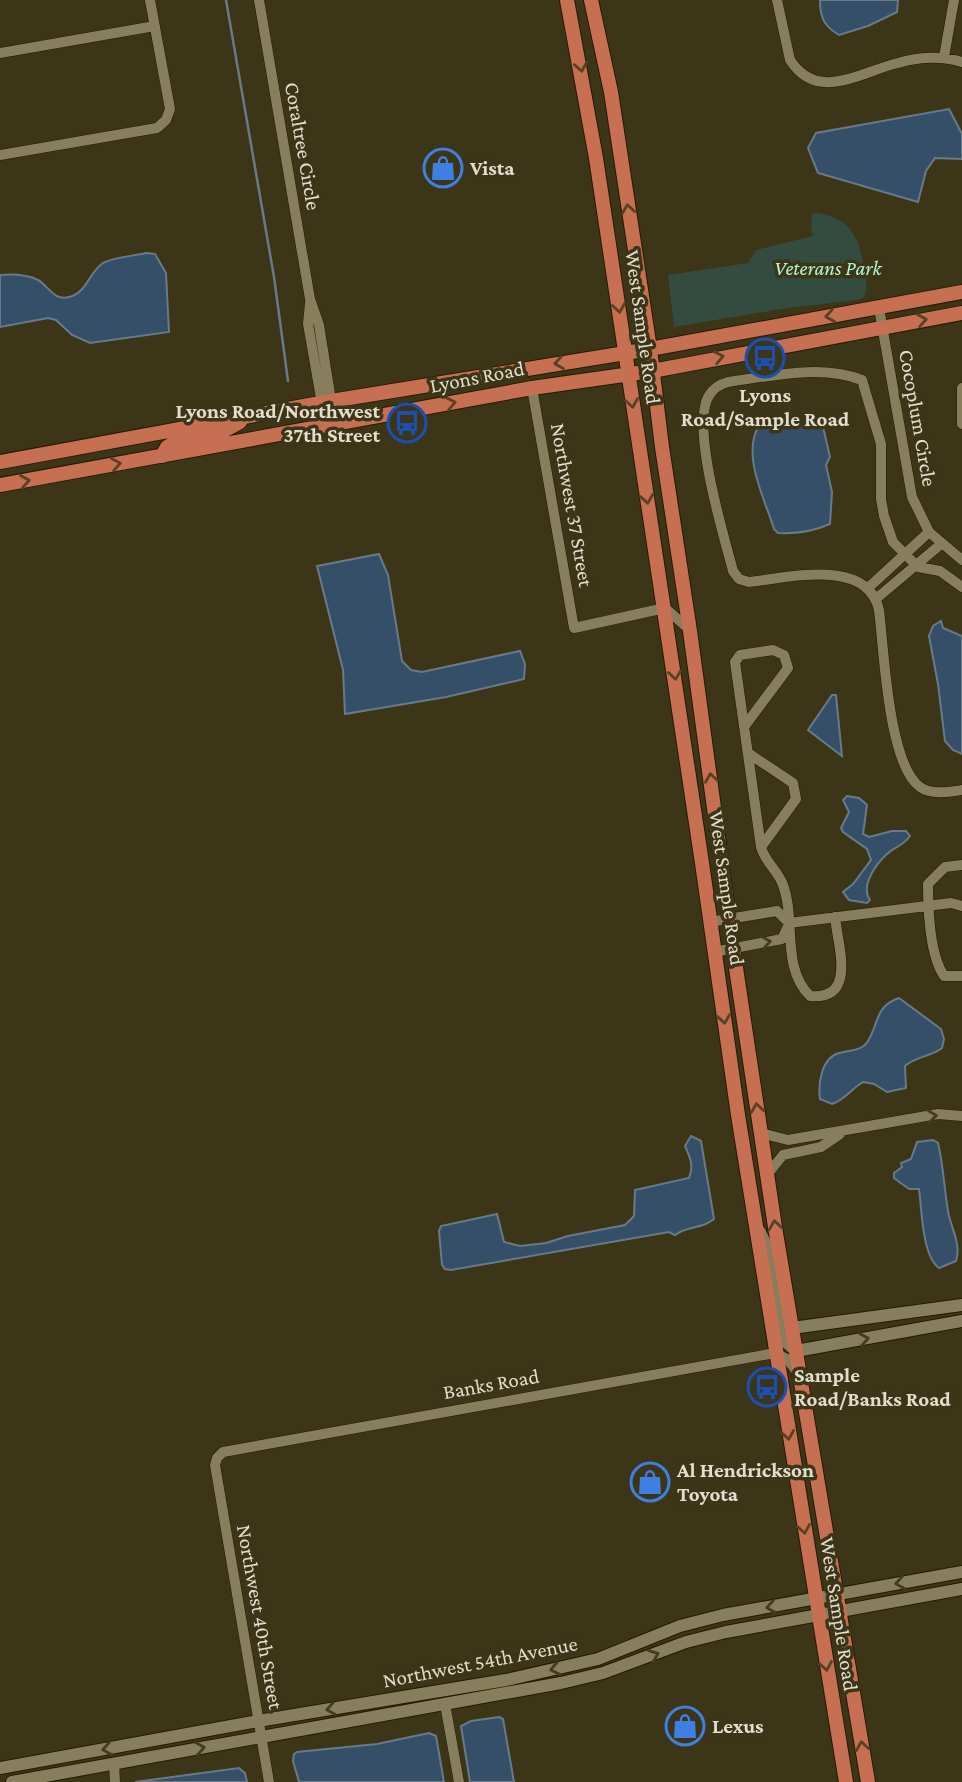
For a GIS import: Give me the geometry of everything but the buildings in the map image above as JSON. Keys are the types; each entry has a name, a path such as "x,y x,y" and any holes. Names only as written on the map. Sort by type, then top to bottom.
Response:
{"main road":[{"name":"West Sample Road","path":"567,0 596,159 775,1353 846,1782"},
{"name":"West Sample Road","path":"592,0 611,92 650,349 761,1133 868,1782"},
{"name":"Lyons Road","path":"0,462 326,402 650,349 962,292"},
{"name":"Lyons Road","path":"0,485 532,388 652,371 962,313"},
{"path":"162,456 163,451 172,444 214,436 250,416"}],"street":[{"path":"0,155 157,128 166,120 170,109 150,0"},
{"name":"Coraltree Circle","path":"259,0 310,299 309,324 331,426"},
{"path":"777,0 790,60 808,78 822,83 838,82 899,62 944,57 962,62"},
{"path":"944,57 954,0"},
{"path":"0,53 155,26"},
{"name":"Cocoplum Circle","path":"879,307 912,497 929,532 962,561"},
{"name":"Cocoplum Circle","path":"877,597 868,588 852,580 823,574 750,582 739,579 733,571 704,450 705,407 709,394 720,384 790,373 844,373 862,380 881,444 881,499 892,542 915,564 940,571 962,587"},
{"name":"Northwest 37 Street","path":"532,388 574,628 664,608"},
{"path":"962,388 962,424"},
{"path":"868,588 929,532"},
{"path":"941,544 877,597 898,750 919,787 932,791 962,790"},
{"path":"664,608 690,631"},
{"path":"744,727 788,668 784,654 773,650 740,655 735,662 744,727 748,753 761,847 764,858 784,886 796,977 810,996 824,997 835,991 842,977 835,917"},
{"path":"748,753 793,783 796,799 761,847"},
{"path":"962,865 945,867 928,884 928,905 937,965 944,976 962,976"},
{"path":"789,923 951,902 962,906"},
{"path":"710,922 777,911 789,923"},
{"path":"714,952 782,939 789,923"},
{"path":"761,1133 788,1140 938,1114 962,1116"},
{"path":"768,1175 783,1155 821,1147 845,1131"},
{"path":"755,1219 767,1247 781,1338 796,1351 962,1321"},
{"path":"792,1328 962,1305"},
{"path":"775,1353 791,1362 802,1379"},
{"name":"Banks Road","path":"217,1458 223,1452 775,1353"},
{"name":"Northwest 40th Street","path":"217,1458 215,1465 269,1782"},
{"name":"Northwest 54th Avenue","path":"0,1768 506,1680 598,1659 680,1626 723,1615 962,1572"},
{"name":"Northwest 54th Avenue","path":"12,1782 603,1673 686,1642 726,1632 962,1589"},
{"path":"443,1690 459,1782"},
{"path":"32,1780 38,1769 56,1758"},
{"path":"114,1763 115,1782"}],"green space":[{"name":"Veterans Park","path":"818,213 843,223 857,240 867,289 864,297 674,327 668,275 748,263 756,250 813,236 812,214"}],"water":[{"path":"820,0 898,0 897,12 868,26 839,35 824,21"},
{"path":"949,109 962,134 962,159 935,158 926,171 918,202 818,173 808,148 816,133"},
{"path":"146,253 155,254 166,273 169,332 90,343 72,335 56,320 48,318 0,327 0,275 33,278 55,295 64,298 80,291 103,263"},
{"path":"770,423 823,427 830,457 826,465 832,492 830,524 798,532 778,533 774,529 757,478 752,451 758,427"},
{"path":"379,554 388,575 402,661 411,670 422,672 520,651 525,664 524,679 446,697 345,714 343,670 317,566"},
{"path":"941,621 943,628 962,636 962,754 953,750 945,741 929,636 933,626"},
{"path":"832,695 836,695 842,756 808,730"},
{"path":"847,796 859,798 867,805 863,834 869,837 892,831 906,831 910,836 887,854 874,869 868,882 867,894 870,900 867,903 849,900 843,892 853,884 871,860 867,849 841,828 849,812 843,800"},
{"path":"899,998 941,1029 944,1039 942,1048 905,1066 906,1088 887,1092 874,1084 863,1082 832,1104 820,1099 820,1079 828,1060 865,1044 882,1010 891,1001"},
{"path":"691,1136 701,1141 714,1219 710,1222 675,1235 669,1232 451,1270 442,1265 439,1231 441,1226 497,1214 504,1242 520,1246 546,1243 625,1225 634,1216 635,1190 689,1178 690,1158 685,1146"},
{"path":"933,1140 938,1143 947,1207 958,1250 956,1261 939,1268 933,1262 926,1243 919,1189 909,1189 894,1178 894,1173 902,1167 901,1163 911,1159 917,1142"},
{"path":"499,1717 503,1719 514,1782 470,1782 461,1726 471,1721"},
{"path":"429,1733 436,1736 444,1782 299,1782 293,1761 297,1752 377,1744"},
{"path":"239,1768 245,1773 247,1782 135,1782"}],"waterway":[{"path":"226,0 274,277 288,381"}],"place":[{"name":"Vista","path":"443,168"},
{"name":"Lyons Road/Sample Road","path":"765,358"},
{"name":"Lyons Road/Northwest 37th Street","path":"407,423"},
{"name":"Sample Road/Banks Road","path":"767,1387"},
{"name":"Al Hendrickson Toyota","path":"650,1482"},
{"name":"Lexus","path":"685,1726"}]}
